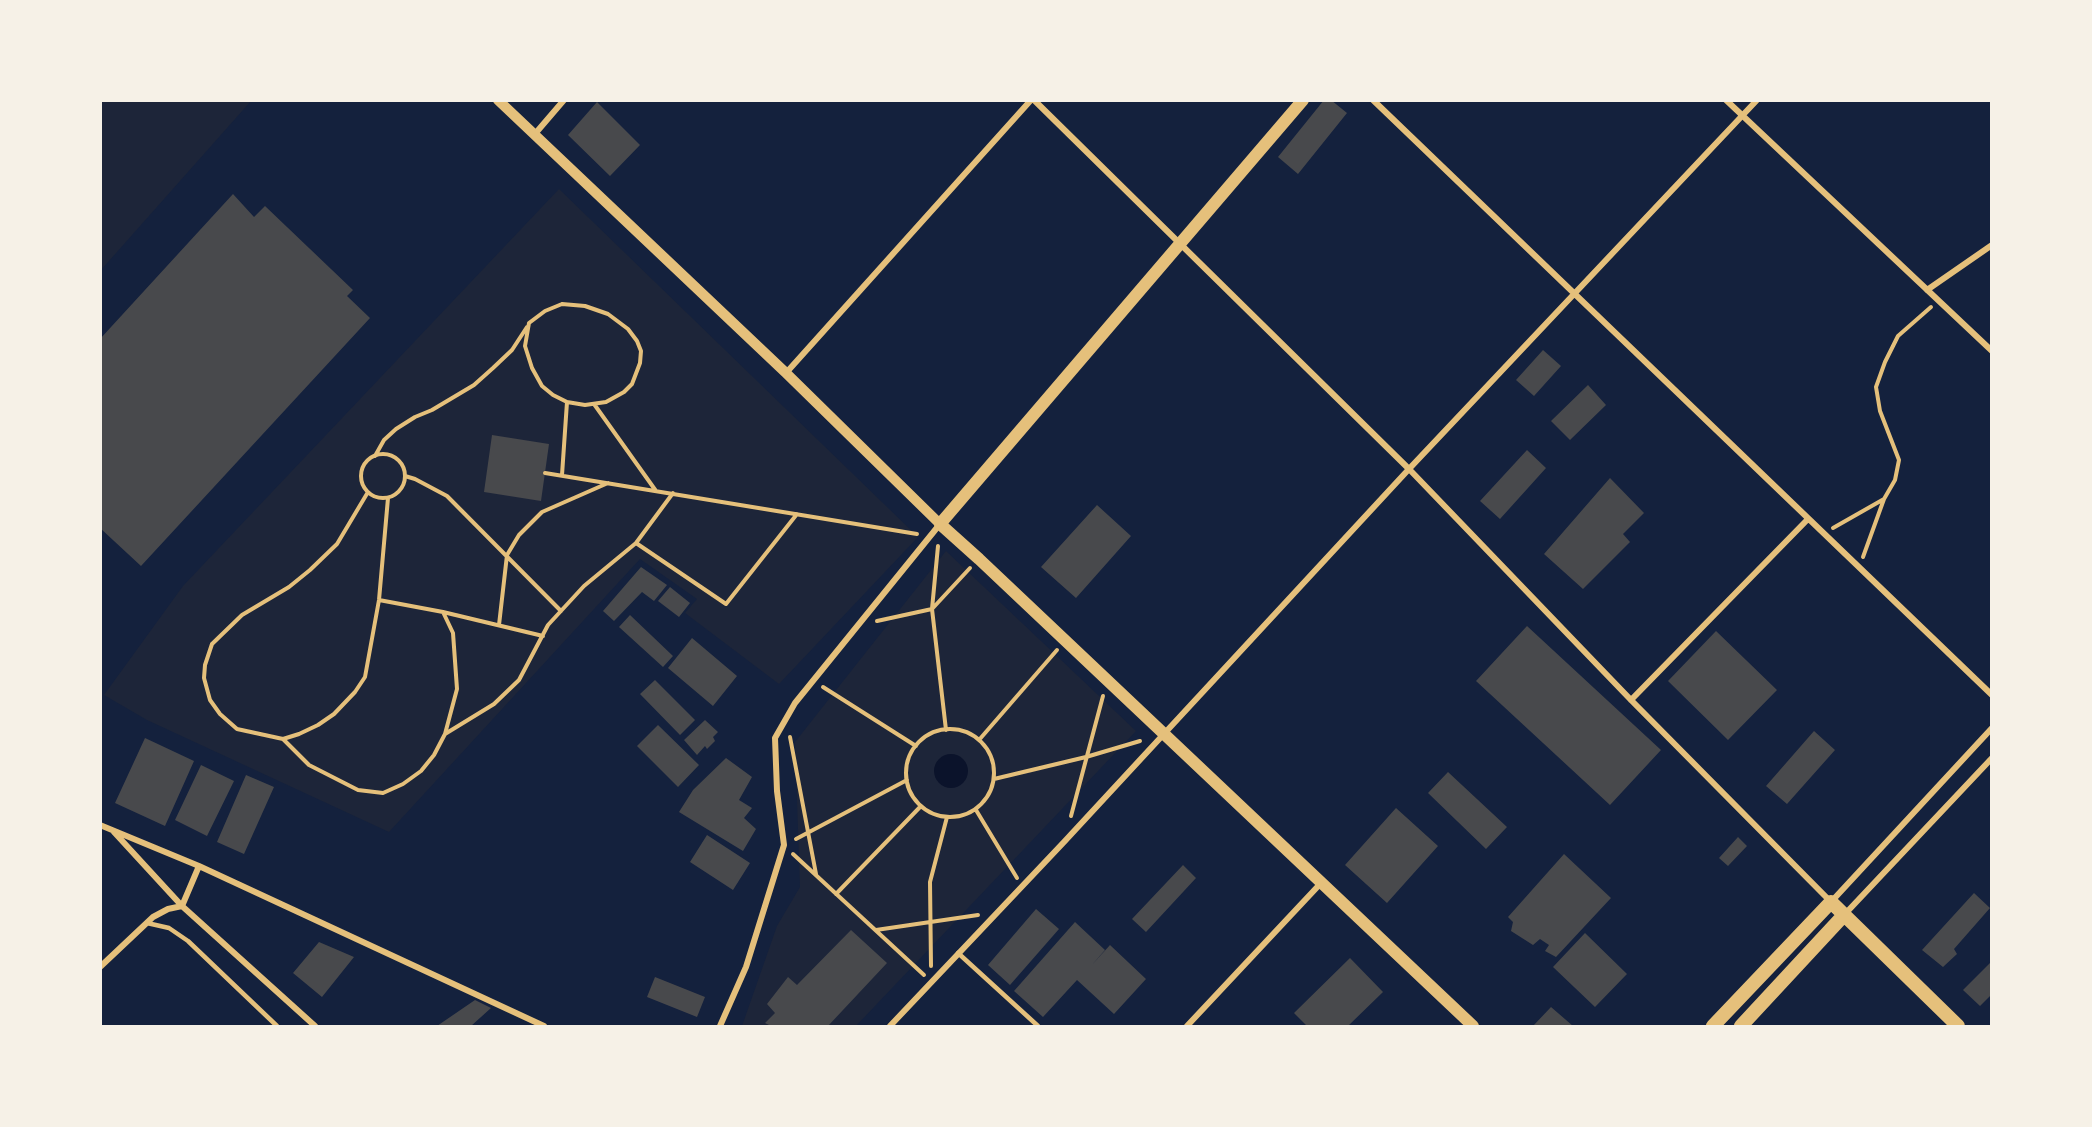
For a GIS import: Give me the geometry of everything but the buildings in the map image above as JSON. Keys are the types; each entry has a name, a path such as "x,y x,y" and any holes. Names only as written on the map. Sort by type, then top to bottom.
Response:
{"main road":[{"path":"1303,100 940,524 1473,1026"},
{"path":"1713,1026 1831,902 1958,1026"},
{"path":"1741,1026 1844,915"}],"street":[{"path":"498,100 940,524 795,703 775,738 777,791 784,845 746,967 720,1026"},
{"path":"534,135 564,100"},
{"path":"786,374 1033,100 1409,469 1631,700 1831,902 1992,728"},
{"path":"1373,100 1992,695"},
{"path":"1726,100 1992,351"},
{"path":"890,1026 1064,842 1409,469 1757,100"},
{"path":"1927,290 1992,245"},
{"path":"1631,700 1808,519"},
{"path":"1844,915 1992,758"},
{"path":"100,825 199,866 544,1026"},
{"path":"111,829 182,906 315,1026"},
{"path":"182,906 199,866"},
{"path":"1187,1026 1322,883"},
{"path":"100,967 147,923 168,909 182,906"}],"lane":[{"path":"147,923 169,928 188,941 277,1026"},
{"path":"958,953 1038,1026"}],"path":[{"path":"1859,568 1884,499 1894,480 1899,460 1880,411 1876,387 1898,336 1939,301"},
{"path":"375,456 388,455 395,458 400,463 405,476 400,490 388,498 381,498 368,492 361,479 364,465 375,456 384,440 415,417 432,410 474,385 512,350 529,323 545,311 562,304 585,306 608,315 628,329 641,351 640,363 632,384 624,392 606,402 594,404 567,402 553,395 542,386 532,368 525,346 529,323"},
{"path":"562,475 567,402"},
{"path":"594,404 656,491"},
{"path":"545,472 930,536"},
{"path":"405,476 447,496 561,611"},
{"path":"499,626 507,555 519,534 542,512 609,483"},
{"path":"368,492 336,544 310,570 289,587 242,615 212,644 205,665 204,678 210,700 220,714 237,729 283,739 309,765 358,790 383,793 403,784 421,771 434,755 445,735 457,689 453,633 443,612"},
{"path":"445,735 494,704 519,680 548,625 584,586 636,543 673,494"},
{"path":"283,739 318,725 334,714 355,692 365,677 379,600 388,498"},
{"path":"1823,533 1884,499"},
{"path":"636,543 726,604 797,514"},
{"path":"940,524 932,609 946,730"},
{"path":"858,625 932,609 979,559"},
{"path":"379,600 443,612 543,636"},
{"path":"979,740 1065,641"},
{"path":"813,681 916,746"},
{"path":"1064,842 1107,681"},
{"path":"787,718 816,874"},
{"path":"946,730 958,730 979,740 991,758 994,779 991,791 976,810 962,816 947,818 933,814 921,806 912,794 907,780 908,762 916,746 924,738 946,730"},
{"path":"994,779 1086,757 1164,734"},
{"path":"907,780 784,845 931,982"},
{"path":"836,894 921,806"},
{"path":"976,810 1022,886"},
{"path":"931,982 930,882 947,818"},
{"path":"876,930 997,912"}],"shaded area":[{"path":"100,101 251,101 101,270"},
{"path":"559,189 918,537 779,684 685,613 697,599 640,559 389,832 147,720 104,695 183,586"},
{"path":"946,551 1136,731 856,1026 742,1026 777,926 800,887 795,742"},
{"path":"951,754 963,759 968,771 963,783 951,788 939,783 934,771 939,759"}]}
